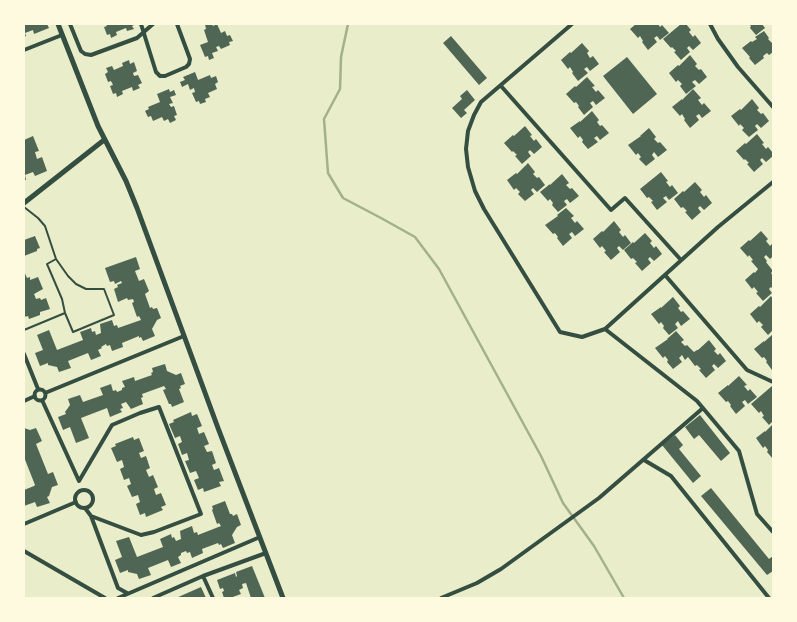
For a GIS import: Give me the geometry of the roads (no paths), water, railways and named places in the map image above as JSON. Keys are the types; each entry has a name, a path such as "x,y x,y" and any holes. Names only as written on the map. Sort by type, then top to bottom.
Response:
{"street":[{"path":"58,24 104,140 131,194 283,598"},
{"path":"70,24 81,50 86,54 91,55 122,45 137,38 153,24"},
{"path":"141,24 156,72 160,76 165,76 186,67 189,64 190,59 176,24"},
{"path":"572,24 481,102 468,131 466,149 468,167 475,191 484,209 560,332 582,337 605,329 680,260 773,182"},
{"path":"710,24 718,39 738,67 773,107"},
{"path":"24,50 62,35"},
{"path":"501,86 611,210 625,198 680,260"},
{"path":"24,203 104,140"},
{"path":"665,275 747,370 773,382"},
{"path":"605,329 697,401 739,451 756,514 773,532"},
{"path":"42,400 45,393 184,336"},
{"path":"24,354 38,389 41,389 45,393"},
{"path":"24,401 35,396 38,389"},
{"path":"35,396 39,400 42,400 79,481 82,491"},
{"path":"79,481 112,425 159,407 201,514 154,532 141,535 91,516"},
{"path":"441,598 489,576 598,498 703,408"},
{"path":"644,460 671,476 770,598 773,596"},
{"path":"82,491 87,491 92,497 90,505 85,508 79,507 75,500 77,494 82,491"},
{"path":"24,524 76,502"},
{"path":"85,508 91,516 118,588 127,594"},
{"path":"118,598 260,537"},
{"path":"24,551 105,598"},
{"path":"153,598 203,576 266,553"},
{"path":"203,576 213,598"}],"lane":[{"path":"24,207 38,218 45,226 56,259 68,276 76,284 86,289 104,289 114,315 73,332 47,264 56,259"},
{"path":"24,330 65,313"}],"waterway":[{"path":"348,24 341,57 340,89 324,119 328,173 343,198 415,237 439,269 541,456 563,503 594,546 624,598"}]}
